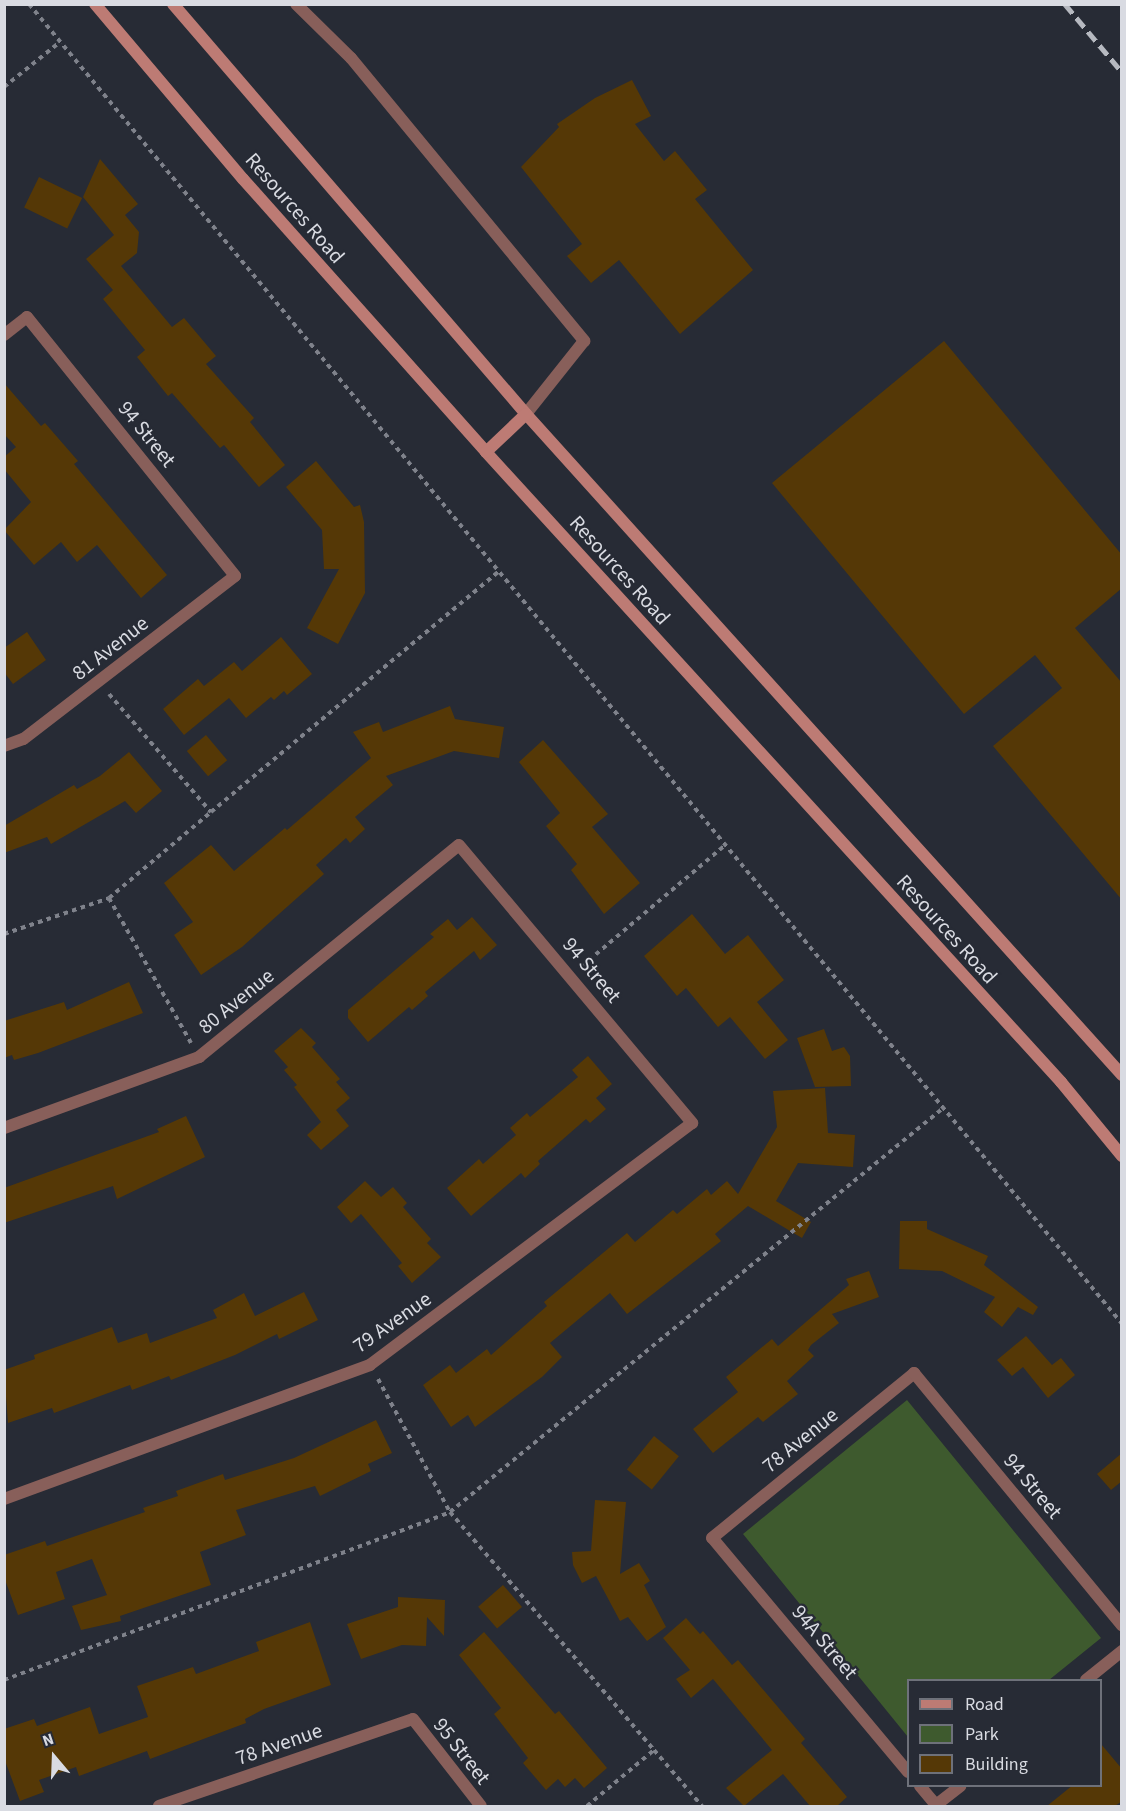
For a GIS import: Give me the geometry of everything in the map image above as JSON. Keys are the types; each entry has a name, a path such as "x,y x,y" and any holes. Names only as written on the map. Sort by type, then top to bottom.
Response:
{"main road":[{"name":"Resources Road","path":"95,4 243,179 486,452 1060,1082 1122,1156"},
{"name":"Resources Road","path":"173,4 526,414 1122,1075"},
{"path":"486,452 526,414"}],"street":[{"path":"296,4 351,58 584,341 526,414"},
{"name":"94 Street","path":"4,334 27,317 235,576"},
{"name":"81 Avenue","path":"4,746 23,739 235,576"},
{"name":"94 Street","path":"459,845 572,975 692,1123"},
{"name":"80 Avenue","path":"4,1128 199,1057 459,845"},
{"name":"79 Avenue","path":"4,1499 370,1365 692,1123"},
{"name":"94 Street","path":"914,1373 1122,1625"},
{"name":"78 Avenue","path":"712,1538 914,1373"},
{"name":"94A Street","path":"712,1538 907,1770"},
{"path":"1087,1679 1122,1651"},
{"name":"78 Avenue","path":"159,1806 412,1719"},
{"name":"95 Street","path":"412,1719 481,1806"},
{"path":"922,1787 937,1806 958,1787"}],"path":[{"path":"29,4 1122,1324"},
{"path":"4,87 60,42"},
{"path":"4,934 109,898 498,572"},
{"path":"98,681 211,812"},
{"path":"572,975 724,846"},
{"path":"109,898 199,1057"},
{"path":"4,1680 450,1512 942,1109"},
{"path":"370,1365 450,1512 702,1806"},
{"path":"587,1806 654,1750"}],"green space":[{"path":"907,1400 1101,1638 1050,1679 907,1679 907,1736 743,1534"}],"building":[{"path":"632,80 651,116 635,124 664,161 675,151 707,190 695,199 753,270 680,334 619,260 591,283 567,256 582,244 521,167 559,127 557,124 595,98"},
{"path":"100,159 138,204 125,215 139,232 137,253 121,266 172,327 184,318 216,356 206,364 254,418 250,422 285,465 259,487 224,445 220,448 172,393 168,396 137,357 145,350 103,299 113,290 86,259 114,235 83,197"},
{"path":"39,177 82,198 67,229 24,208"},
{"path":"944,341 1122,555 1122,588 1075,628 1122,683 1122,900 993,746 1062,688 1035,655 964,714 772,483"},
{"path":"4,383 41,426 45,423 78,461 74,464 167,575 141,598 97,545 77,562 61,542 34,565 4,530 31,502 4,469 4,457 16,447 4,434"},
{"path":"316,461 354,507 360,505 364,522 365,593 338,644 307,628 339,569 324,569 322,530 286,487"},
{"path":"27,632 46,660 13,684 4,672 4,648"},
{"path":"281,637 312,674 287,695 284,691 274,700 271,697 246,718 229,698 184,735 163,709 198,679 204,686 234,662 242,671"},
{"path":"450,706 455,719 504,727 499,758 454,751 386,776 393,785 355,817 365,829 350,843 346,838 316,865 324,874 242,947 201,975 174,935 193,922 164,883 211,845 234,871 285,828 287,830 371,758 353,732 379,722 383,732"},
{"path":"206,735 227,760 208,776 187,751"},
{"path":"543,740 608,814 592,827 640,883 604,914 571,870 577,864 546,826 560,813 519,762"},
{"path":"129,752 162,791 136,813 125,801 51,844 47,837 4,853 4,826 74,785 77,789 100,776"},
{"path":"692,914 725,954 748,935 784,980 757,1002 788,1040 765,1059 730,1017 718,1027 686,988 677,996 644,956"},
{"path":"472,917 497,945 480,960 474,951 425,992 428,996 412,1010 409,1007 368,1042 348,1018 348,1010 434,937 430,934 448,919 457,930"},
{"path":"129,982 143,1013 38,1053 14,1060 12,1055 4,1058 4,1021 64,1002 67,1010"},
{"path":"301,1028 316,1043 312,1047 340,1079 336,1082 350,1098 336,1110 349,1126 321,1150 307,1135 321,1122 294,1087 297,1085 284,1070 288,1067 274,1051"},
{"path":"824,1029 832,1051 844,1047 850,1056 851,1086 815,1087 797,1038"},
{"path":"588,1056 612,1084 596,1098 606,1109 590,1123 586,1119 538,1161 540,1164 525,1178 521,1173 471,1216 447,1188 479,1159 483,1164 516,1135 510,1128 527,1113 530,1117 578,1077 572,1070"},
{"path":"825,1088 828,1133 855,1135 853,1167 798,1163 776,1201 811,1222 802,1238 748,1206 715,1234 721,1241 627,1314 610,1293 550,1343 562,1357 542,1377 475,1427 468,1415 451,1427 423,1385 450,1365 456,1373 487,1349 491,1355 547,1306 544,1302 627,1233 635,1242 673,1210 677,1214 707,1189 711,1195 727,1181 738,1194 777,1127 773,1091"},
{"path":"186,1116 205,1157 117,1199 113,1186 4,1223 4,1188 159,1132 157,1129"},
{"path":"365,1181 381,1197 393,1187 407,1203 403,1207 431,1239 427,1243 441,1257 412,1283 398,1266 402,1263 361,1214 351,1223 337,1207"},
{"path":"900,1221 927,1221 927,1229 988,1256 984,1265 1038,1307 1033,1315 1018,1307 1002,1327 984,1312 995,1297 942,1271 899,1269"},
{"path":"869,1271 879,1297 832,1314 839,1323 811,1345 808,1350 814,1356 787,1381 798,1394 763,1422 758,1417 713,1453 693,1429 738,1392 726,1377 772,1339 778,1346 849,1285 846,1279"},
{"path":"304,1292 318,1320 279,1339 277,1334 235,1355 171,1380 169,1376 132,1390 130,1385 54,1413 52,1408 8,1423 4,1370 35,1359 34,1355 112,1327 118,1343 147,1333 150,1343 217,1318 213,1310 244,1293 255,1316"},
{"path":"1026,1336 1052,1365 1061,1358 1075,1375 1048,1398 1023,1367 1012,1376 997,1360"},
{"path":"376,1420 392,1453 368,1464 371,1471 320,1496 315,1486 236,1510 246,1535 200,1552 211,1585 120,1616 121,1621 81,1630 72,1606 107,1595 92,1559 56,1572 65,1599 18,1615 4,1577 4,1555 45,1541 47,1546 145,1512 143,1508 178,1496 176,1491 223,1474 225,1480 294,1458"},
{"path":"654,1436 679,1456 652,1490 627,1469"},
{"path":"1122,1453 1122,1481 1111,1490 1097,1474"},
{"path":"595,1500 626,1502 620,1574 639,1563 650,1581 644,1585 666,1627 647,1641 628,1617 620,1621 596,1576 582,1583 573,1565 572,1552 591,1551"},
{"path":"503,1585 522,1607 497,1629 478,1607"},
{"path":"398,1597 445,1600 444,1636 427,1617 426,1646 402,1645 361,1659 347,1624 398,1607"},
{"path":"686,1618 700,1634 703,1631 732,1665 738,1660 805,1739 801,1743 847,1797 837,1806 810,1806 783,1774 744,1806 726,1788 772,1750 713,1679 691,1698 676,1679 690,1670 663,1638"},
{"path":"310,1622 331,1685 264,1709 245,1719 246,1723 150,1759 147,1751 79,1776 76,1767 39,1780 44,1792 20,1801 4,1758 4,1729 34,1719 37,1726 90,1707 99,1734 148,1717 137,1686 193,1667 196,1674 259,1651 256,1642"},
{"path":"484,1632 555,1714 559,1711 607,1768 584,1788 575,1778 565,1787 558,1779 546,1790 523,1763 528,1758 494,1714 501,1708 459,1655"},
{"path":"1102,1745 1122,1769 1122,1801 1115,1806 1047,1806 1071,1787 1102,1787"}],"railway":[{"path":"1065,4 1122,72"}]}
